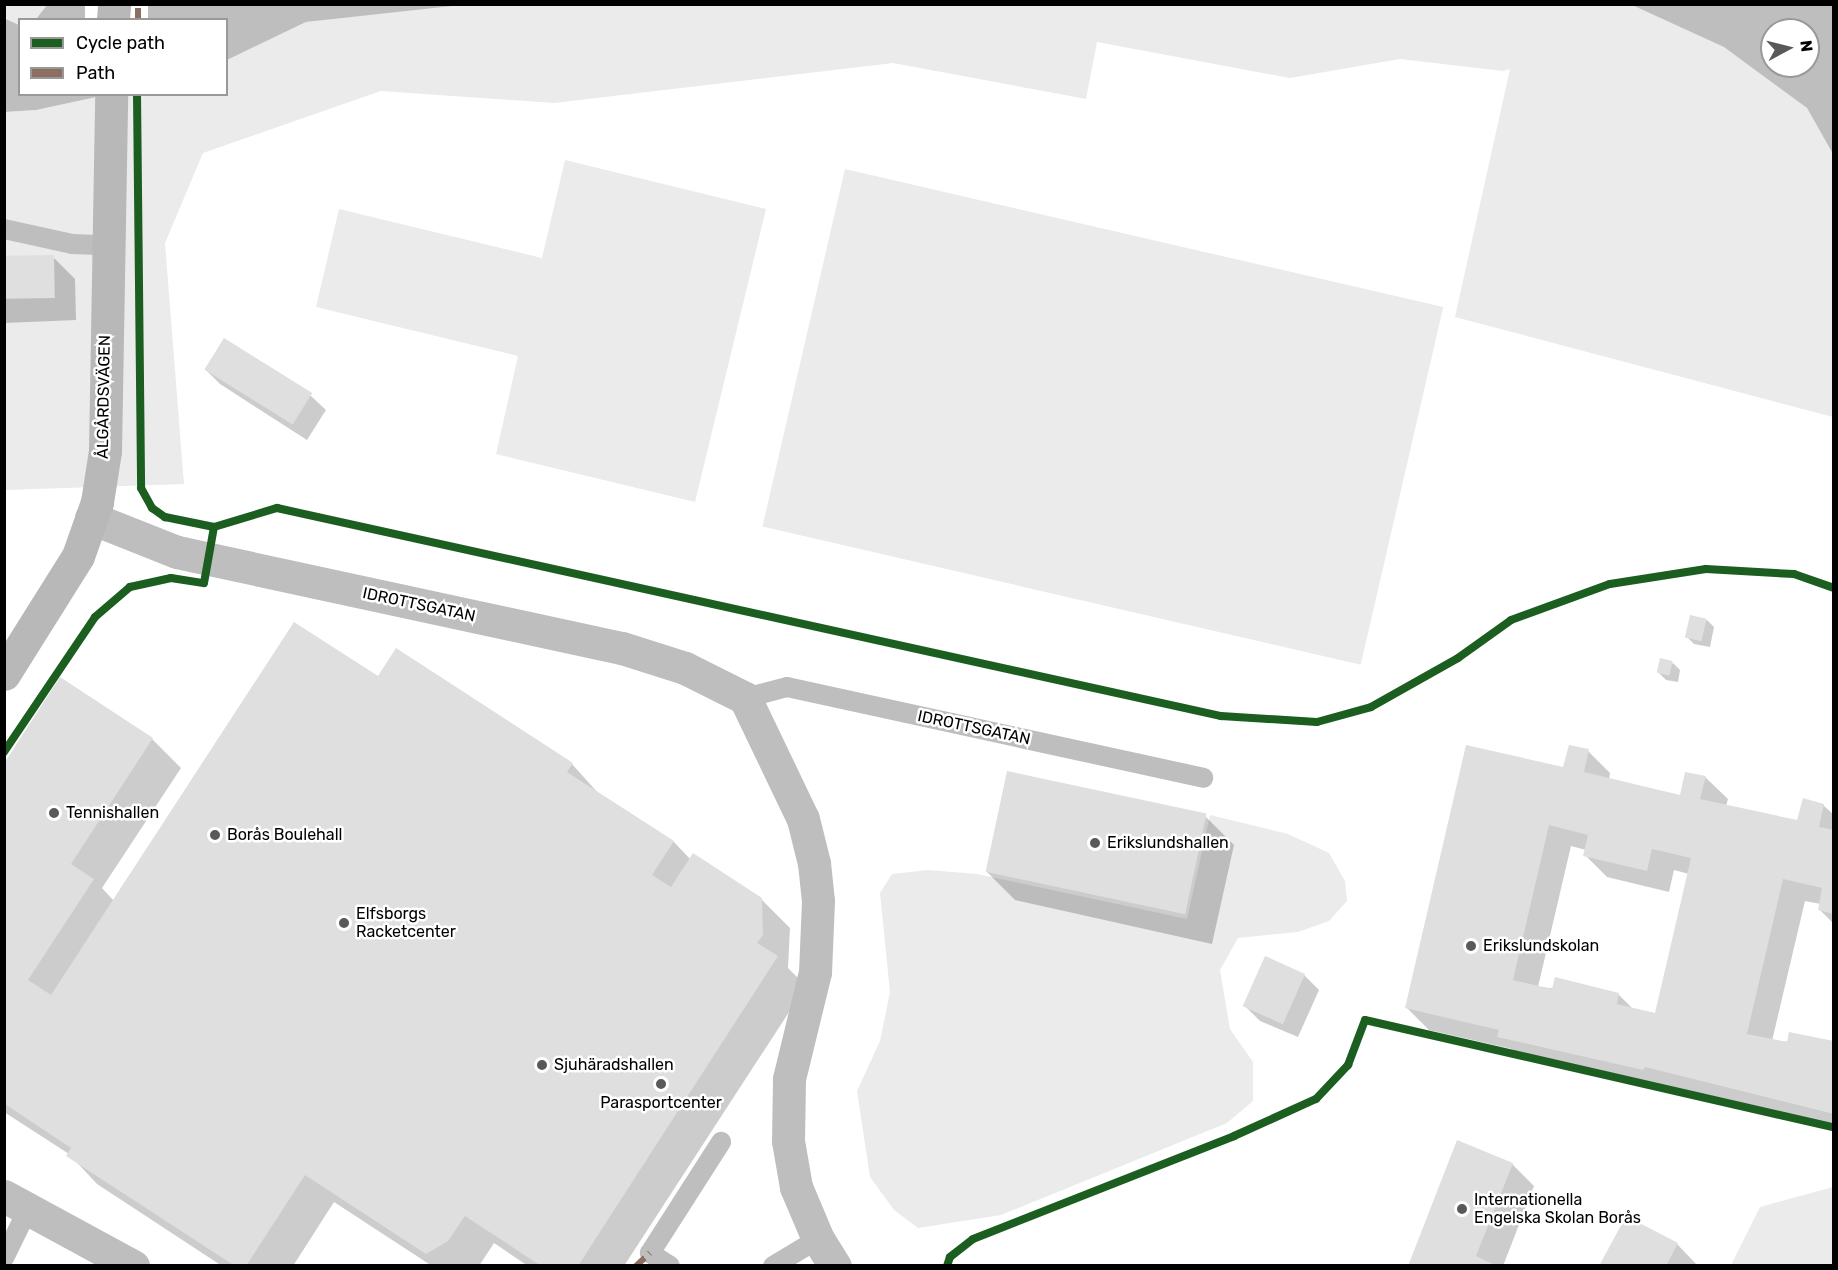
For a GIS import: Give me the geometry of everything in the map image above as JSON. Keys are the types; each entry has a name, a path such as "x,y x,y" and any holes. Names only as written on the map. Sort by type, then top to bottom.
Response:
{"street":[{"name":"ÅLGÅRDSVÄGEN","path":"4,674 78,556 91,518 105,451 106,244 111,96"},
{"name":"IDROTTSGATAN","path":"91,518 177,552 622,648 685,668 745,698"},
{"path":"745,698 795,801 814,862 818,901 815,972 789,1079 789,1141 796,1187 826,1252"},
{"path":"16,1202 133,1266"}],"lane":[{"path":"4,229 72,244 106,244"},
{"name":"IDROTTSGATAN","path":"745,698 787,687 1203,778"},
{"path":"670,1266 650,1253 721,1142"},
{"path":"4,1258 16,1202"},
{"path":"773,1266 826,1252"}],"shaded area":[{"path":"48,4 461,5 306,22 228,60 228,18 37,18"},
{"path":"461,4 1632,5 1724,46 1760,73 1760,78 1767,78 1807,108 1833,154 1833,417 1455,317 1510,69 1503,71 1400,59 1290,78 1097,42 1086,99 893,63 554,103 381,91 203,153 165,243 184,484 5,490 5,112 36,110 101,96 228,96 228,60 306,22"},
{"path":"4,5 48,5 36,18 18,18 18,24 5,18"},
{"path":"1632,5 1833,5 1833,154 1807,108 1766,78 1820,78 1820,18 1760,18 1760,73 1724,47"},
{"path":"4,18 18,25 18,96 101,96 36,110 5,112"},
{"path":"565,160 766,209 695,502 496,454 518,356 316,307 339,209 542,258"},
{"path":"845,169 1443,307 1361,665 762,527"},
{"path":"1210,815 1288,834 1329,853 1345,881 1347,901 1329,921 1298,932 1238,938 1220,970 1230,1029 1253,1062 1253,1101 1227,1123 1001,1215 918,1228 894,1210 870,1177 857,1091 880,1041 890,992 880,893 892,874 928,870 977,874 1187,919"},
{"path":"1833,1187 1833,1265 1731,1265 1760,1207"}],"pier":[{"path":"85,5 148,5 148,18 85,18"}],"building":[{"path":"54,255 55,298 5,299 4,256"},
{"path":"224,338 312,393 293,424 204,369"},
{"path":"1690,615 1707,619 1701,641 1685,637"},
{"path":"294,622 378,676 396,648 573,763 567,772 674,841 652,875 671,887 693,853 762,898 763,935 757,943 778,956 578,1266 541,1266 465,1216 448,1241 426,1254 305,1175 246,1266 235,1266 66,1156 71,1148 5,1104 5,762 60,677 153,738 71,864 94,879 28,980 51,995"},
{"path":"1660,658 1673,661 1669,676 1657,673"},
{"name":"Erikslundskolan","path":"1466,745 1563,767 1569,745 1589,749 1584,772 1680,795 1685,772 1706,776 1700,799 1797,820 1803,798 1824,804 1819,827 1834,830 1834,914 1818,910 1822,888 1783,879 1747,1034 1787,1042 1789,1032 1834,1041 1834,1114 1645,1067 1643,1070 1497,1037 1499,1030 1405,1008","holes":["1549,825 1588,835 1583,856 1647,871 1652,849 1691,858 1655,1013 1617,1004 1619,993 1555,977 1552,989 1513,980"]},
{"name":"Erikslundshallen","path":"1007,771 1207,813 1185,914 986,872"},
{"path":"1265,956 1305,974 1283,1024 1243,1006"},
{"name":"Internationella Engelska Skolan Borås","path":"1457,1140 1513,1163 1476,1256 1497,1266 1408,1266"},
{"name":"Internationella Engelska Skolan Borås","path":"1626,1216 1678,1243 1666,1266 1599,1266"}],"marked path":[{"path":"138,4 138,18"},
{"path":"636,1266 650,1253"}],"cycle path":[{"path":"137,96 141,488 152,508 165,517 214,527"},
{"path":"4,752 95,617 130,587 171,578 204,583 214,527 277,508 1221,716 1317,722 1371,707 1458,658 1511,620 1610,584 1706,569 1794,574 1834,588"},
{"path":"947,1266 950,1257 973,1239 1234,1136 1316,1099 1348,1065 1365,1020 1834,1127"}],"place":[{"name":"Tennishallen","path":"54,813"},
{"name":"Borås Boulehall","path":"215,835"},
{"name":"Erikslundshallen","path":"1095,843"},
{"name":"Elfsborgs Racketcenter","path":"344,923"},
{"name":"Erikslundskolan","path":"1471,946"},
{"name":"Sjuhäradshallen","path":"542,1065"},
{"name":"Parasportcenter","path":"661,1084"},
{"name":"Internationella Engelska Skolan Borås","path":"1462,1209"}]}
